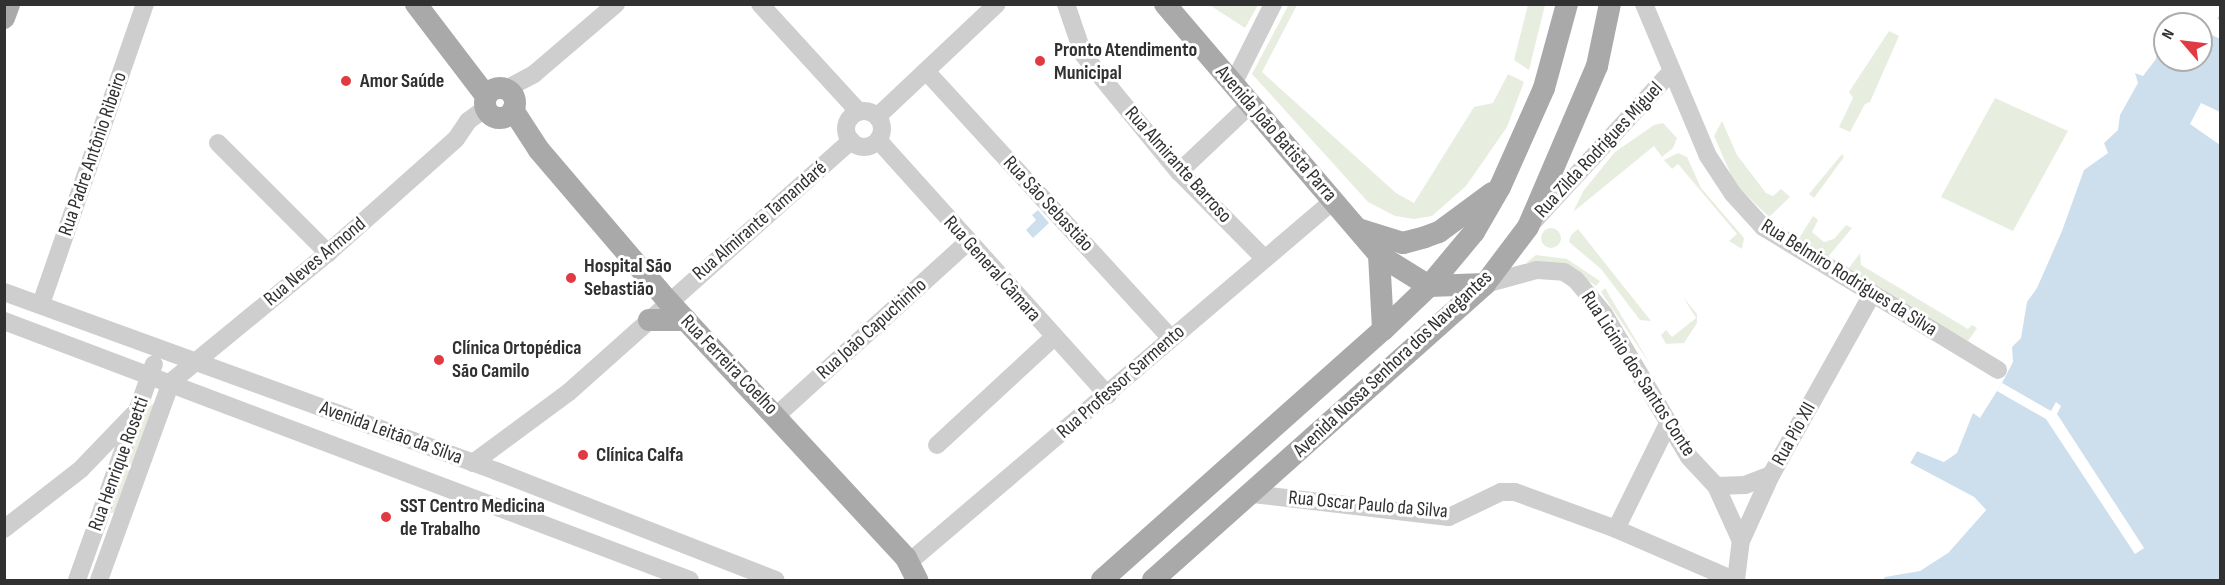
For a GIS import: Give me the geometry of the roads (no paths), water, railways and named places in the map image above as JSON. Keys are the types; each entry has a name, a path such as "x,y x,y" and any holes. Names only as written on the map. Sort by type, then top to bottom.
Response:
{"main road":[{"path":"4,18 9,4"},
{"name":"Rua Ferreira Coelho","path":"416,4 458,56 480,70 499,103 669,302 777,414 915,575"},
{"name":"Avenida Nossa Senhora dos Navegantes","path":"1102,580 1383,330 1429,286 1474,232 1500,187 1544,88 1567,4"},
{"name":"Avenida Nossa Senhora dos Navegantes","path":"1153,580 1253,494 1485,284 1528,227 1597,66 1610,4"},
{"name":"Avenida João Batista Parra","path":"1165,8 1251,104 1379,255 1429,286"},
{"path":"1357,229 1403,243 1425,237 1439,232 1500,187"},
{"path":"1379,255 1383,330"},
{"path":"1429,286 1485,284"},
{"path":"649,320 686,320"}],"street":[{"name":"Rua Padre Antônio Ribeiro","path":"41,304 145,4"},
{"name":"Rua Neves Armond","path":"171,382 328,253 456,139 468,121 499,103 616,4"},
{"path":"760,4 858,111 878,116"},
{"path":"878,116 997,4"},
{"name":"Rua Almirante Barroso","path":"1066,4 1083,54 1179,172 1264,258"},
{"path":"1233,84 1273,4"},
{"name":"Rua Belmiro Rodrigues da Silva","path":"1644,4 1708,156 1733,194 1769,231 1998,370"},
{"name":"Rua São Sebastião","path":"926,70 1171,338"},
{"name":"Rua Zilda Rodrigues Miguel","path":"1528,227 1671,72"},
{"path":"1179,172 1251,104"},
{"path":"858,111 846,128 851,141 861,147 879,141 883,129 878,116"},
{"name":"Rua Almirante Tamandaré","path":"473,463 569,392 851,141"},
{"name":"Rua General Câmara","path":"879,141 967,243 1108,395"},
{"path":"218,143 328,253"},
{"name":"Rua Professor Sarmento","path":"915,575 1171,338 1334,201"},
{"name":"Rua João Capuchinho","path":"777,414 967,243"},
{"name":"Rua Licinio dos Santos Conte","path":"1485,284 1537,270 1564,272 1576,280 1604,314 1689,458 1716,486 1741,541"},
{"name":"Avenida Leitão da Silva","path":"4,292 496,471 776,580"},
{"name":"Rua Pio XII","path":"1735,580 1741,541 1771,475 1872,294"},
{"name":"Avenida Leitão da Silva","path":"4,321 151,374 690,580"},
{"path":"937,445 1054,337"},
{"name":"Rua Henrique Rosetti","path":"77,580 160,348"},
{"name":"Rua Henrique Rosetti","path":"99,580 171,382"},
{"path":"4,529 81,469 142,403"},
{"path":"1616,529 1668,424"},
{"path":"501,507 496,471 503,440"},
{"path":"1716,486 1745,485 1771,475"},
{"name":"Rua Oscar Paulo da Silva","path":"1253,494 1449,517 1501,492 1515,492 1616,529 1735,580"}],"water":[{"path":"2220,14 2220,580 1883,580 1885,577 1920,571 1948,553 1986,510 1974,497 1910,463 1917,451 1944,462 1957,453 1973,413 1980,418 2002,383 2013,362 2012,347 2021,338 2027,302 2037,288 2062,231 2084,170 2108,153 2104,143 2118,130 2120,115 2138,83 2135,73 2143,76 2153,63 2153,72 2213,72 2213,20 2215,22"},
{"path":"1038,210 1049,223 1033,238 1026,230 1036,220 1032,215"}],"place":[{"name":"Pronto Atendimento Municipal","path":"1040,61"},
{"name":"Amor Saúde","path":"346,81"},
{"name":"Hospital São Sebastião","path":"571,278"},
{"name":"Clínica Ortopédica São Camilo","path":"439,360"},
{"name":"Clínica Calfa","path":"583,455"},
{"name":"SST Centro Medicina de Trabalho","path":"386,517"}]}
